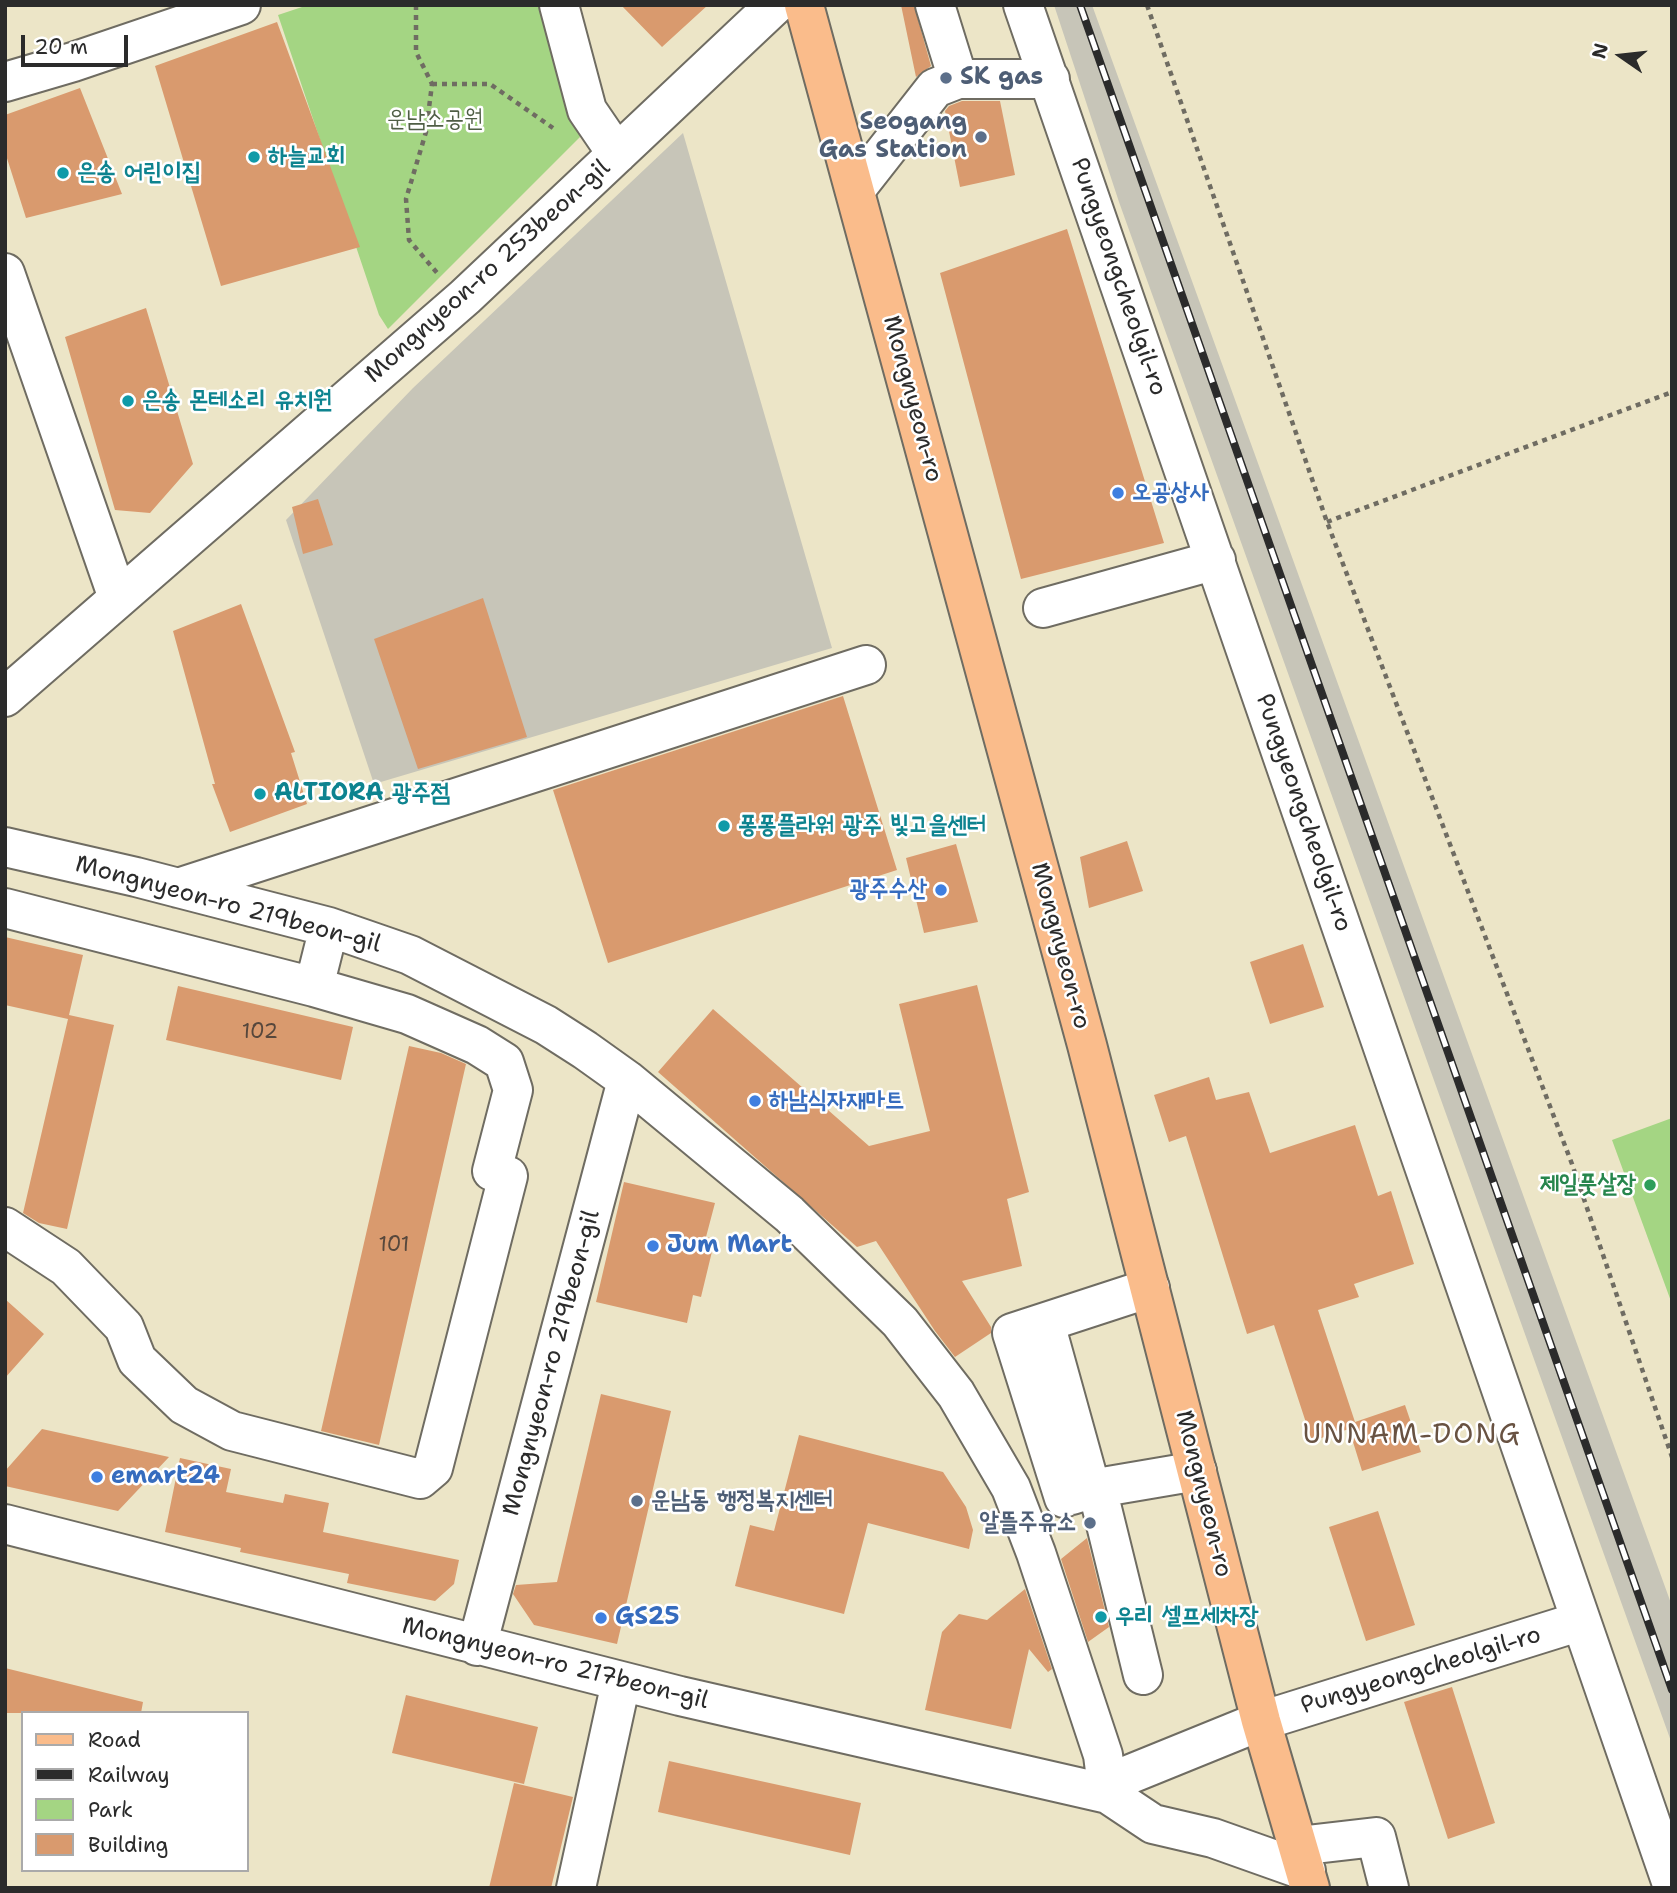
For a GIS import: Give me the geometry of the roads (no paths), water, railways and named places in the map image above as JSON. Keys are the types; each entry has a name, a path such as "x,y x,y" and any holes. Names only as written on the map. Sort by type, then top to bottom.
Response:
{"main road":[{"name":"Mongnyeon-ro","path":"804,5 1084,1031 1261,1721 1305,1868"}],"street":[{"path":"5,82 241,5"},
{"path":"559,5 587,110 617,154"},
{"name":"Mongnyeon-ro 253beon-gil","path":"5,697 465,297 775,5"},
{"path":"910,5 946,84"},
{"path":"935,5 946,84"},
{"name":"Pungyeongcheolgil-ro","path":"1023,5 1672,1884"},
{"path":"855,190 946,84 1049,79"},
{"path":"5,273 118,598"},
{"path":"1043,608 1216,559"},
{"path":"178,888 866,665"},
{"name":"Mongnyeon-ro 219beon-gil","path":"5,847 329,927 410,955 546,1025 627,1080 789,1214 900,1322 956,1395 1011,1488 1103,1755 1108,1794"},
{"path":"5,908 314,987 407,1014 477,1045 504,1062 513,1090 492,1171 508,1176 433,1468 420,1479 232,1432 184,1405 137,1360 124,1328 66,1267 5,1227"},
{"path":"314,987 329,927"},
{"name":"Mongnyeon-ro 219beon-gil","path":"477,1646 627,1080"},
{"path":"1143,1675 1084,1491 1045,1322 1150,1288"},
{"path":"1021,1515 1084,1491 1197,1471"},
{"name":"Mongnyeon-ro 217beon-gil","path":"5,1524 621,1682 1108,1794 1153,1824 1213,1838 1305,1868"},
{"name":"Pungyeongcheolgil-ro","path":"1261,1721 1581,1621"},
{"path":"576,1888 621,1682"},
{"path":"1108,1794 1128,1775 1261,1721"},
{"path":"1305,1868 1376,1837 1389,1888"}],"railway":[{"path":"1080,5 1672,1690"}],"place":[{"name":"SK gas","path":"946,78"},
{"name":"Seogang Gas Station","path":"981,137"},
{"name":"하늘교회","path":"254,157"},
{"name":"은송 어린이집","path":"63,173"},
{"name":"은송 몬테소리 유치원","path":"128,401"},
{"name":"오공상사","path":"1118,493"},
{"name":"ALTIORA 광주점","path":"260,794"},
{"name":"퐁퐁플라워 광주 빛고을센터","path":"724,826"},
{"name":"광주수산","path":"941,890"},
{"name":"하남식자재마트","path":"755,1101"},
{"name":"제일풋살장","path":"1650,1185"},
{"name":"Jum Mart","path":"653,1246"},
{"name":"emart24","path":"97,1477"},
{"name":"운남동 행정복지센터","path":"637,1501"},
{"name":"알뜰주유소","path":"1090,1523"},
{"name":"우리 셀프세차장","path":"1101,1617"},
{"name":"GS25","path":"601,1618"}],"district":[{"name":"UNNAM-DONG","path":"1412,1436"}],"park label":[{"name":"운남소공원","path":"435,120"}]}
